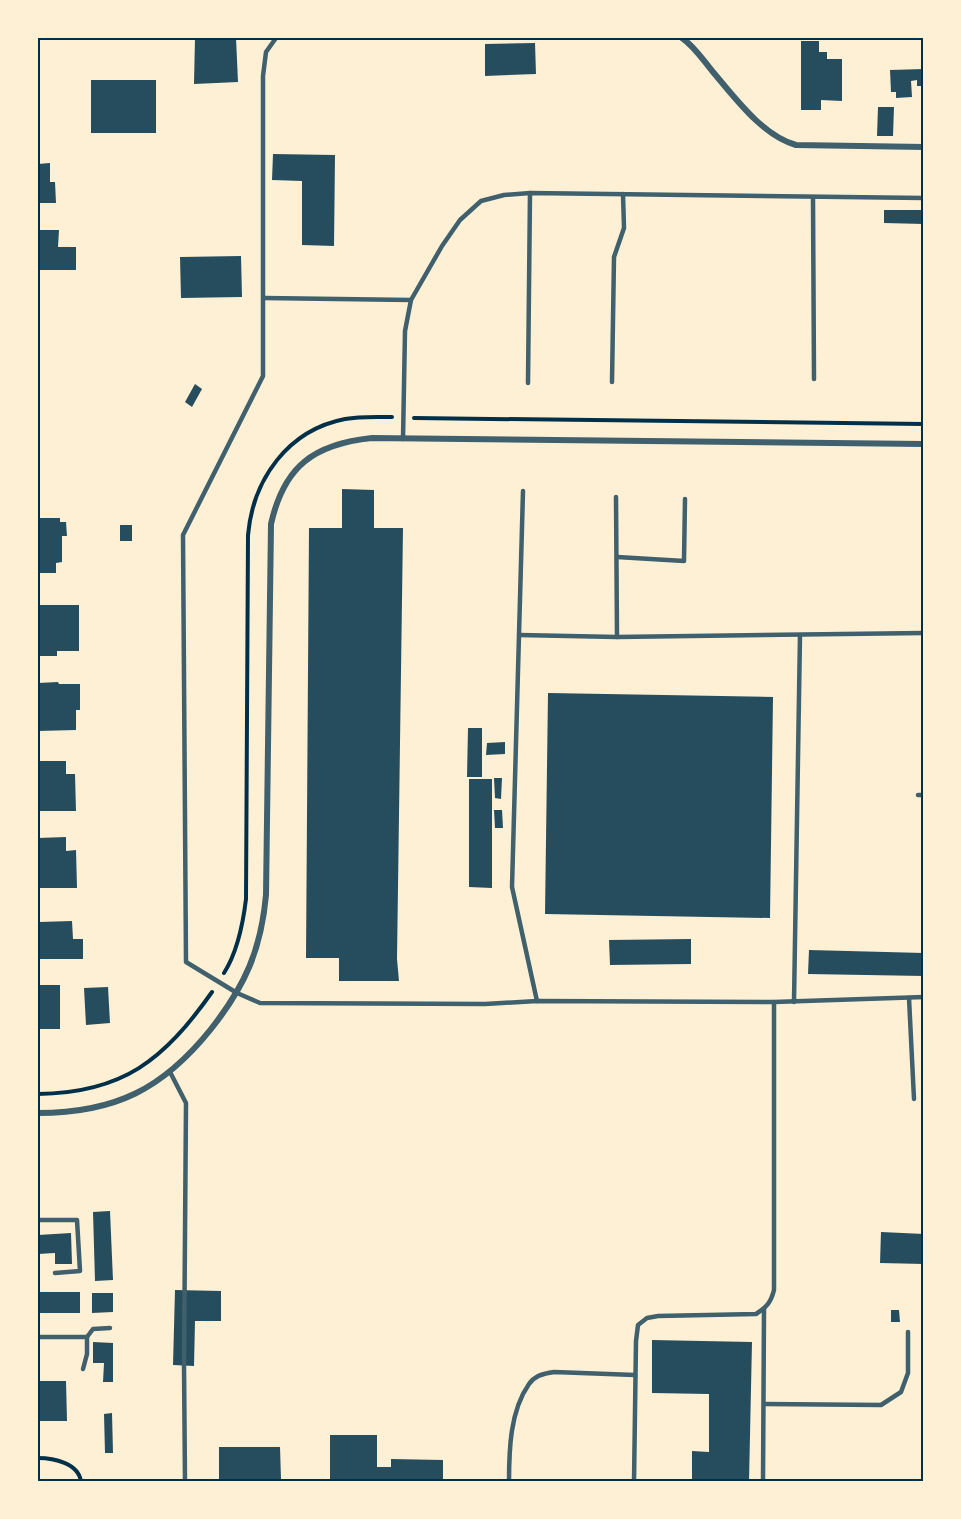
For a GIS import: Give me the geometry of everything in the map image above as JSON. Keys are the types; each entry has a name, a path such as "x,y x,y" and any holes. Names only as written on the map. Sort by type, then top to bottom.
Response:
{"street":[{"path":"682,38 692,45 712,72 765,128 782,141 796,145 924,147"},
{"path":"38,1113 81,1111 109,1103 138,1092 170,1072 198,1044 237,993 253,960 264,919 271,532 276,502 285,484 298,467 314,454 330,446 352,440 403,439 924,444"}],"lane":[{"path":"276,38 266,52 263,76 263,376 183,535 186,962 237,993 260,1003 794,1002 924,998"},
{"path":"528,383 530,193"},
{"path":"403,439 405,331 411,300 460,220 481,201 504,195 530,193 924,198"},
{"path":"612,382 614,257 624,228 623,194"},
{"path":"813,197 814,379"},
{"path":"264,298 411,300"},
{"path":"523,491 512,888 537,1001"},
{"path":"616,497 617,637"},
{"path":"617,557 684,561 685,499"},
{"path":"519,635 617,637 924,633"},
{"path":"794,1002 800,635"},
{"path":"909,998 915,1099"},
{"path":"634,1482 638,1325 647,1318 658,1316 756,1314 771,1301 774,1290 774,1002"},
{"path":"170,1072 186,1103 185,1482"},
{"path":"38,1220 77,1220 80,1271 55,1273"},
{"path":"763,1482 764,1309"},
{"path":"83,1369 87,1354 87,1337 93,1329 110,1328"},
{"path":"764,1404 881,1404 901,1392 908,1373 908,1332"},
{"path":"38,1337 87,1337"},
{"path":"509,1482 511,1433 519,1406 530,1382 541,1374 554,1371 635,1375"}],"path":[{"path":"38,1094 62,1094 113,1081 139,1069 161,1053 181,1034 219,982 236,946 243,922 246,898 248,535 255,497 266,473 292,444 311,431 346,419 369,417 924,424"},
{"path":"38,1458 49,1458 74,1467 81,1477 81,1482"}],"building":[{"path":"195,38 236,38 238,82 194,84"},
{"path":"801,41 819,41 819,52 827,52 827,59 842,59 842,101 821,100 821,110 801,110"},
{"path":"535,43 536,74 485,76 485,44"},
{"path":"924,69 924,86 917,86 917,80 911,81 912,97 896,98 896,92 891,92 890,70"},
{"path":"91,80 156,80 156,133 91,133"},
{"path":"878,107 894,107 893,136 877,136"},
{"path":"273,154 335,155 334,246 302,245 302,181 272,180"},
{"path":"50,163 50,182 55,182 56,203 38,203 38,164"},
{"path":"884,210 924,210 924,224 884,223"},
{"path":"38,230 59,230 58,247 76,247 76,270 38,270"},
{"path":"241,256 242,297 181,298 180,257"},
{"path":"195,384 202,389 192,407 185,402"},
{"path":"342,489 374,490 374,528 403,528 397,959 399,981 339,981 339,958 306,958 309,528 342,528"},
{"path":"38,518 60,518 60,522 66,522 67,536 62,536 62,562 56,563 56,573 38,573"},
{"path":"120,525 132,525 132,541 120,541"},
{"path":"38,605 79,605 79,651 57,651 57,656 38,656"},
{"path":"58,682 59,684 80,684 80,710 76,710 76,730 38,731 38,683"},
{"path":"548,693 773,697 770,918 545,914"},
{"path":"468,728 482,728 482,777 467,777"},
{"path":"505,742 505,754 486,755 487,743"},
{"path":"38,761 66,761 66,774 75,774 76,811 38,811"},
{"path":"494,778 502,778 501,799 495,798"},
{"path":"469,779 492,779 492,888 469,887"},
{"path":"494,810 502,810 503,828 495,828"},
{"path":"66,837 66,851 76,850 77,888 38,888 38,838"},
{"path":"72,921 73,939 83,939 83,959 38,959 39,922"},
{"path":"691,939 691,964 610,965 609,940"},
{"path":"809,950 924,953 924,976 808,974"},
{"path":"38,985 60,985 60,1029 38,1029"},
{"path":"108,987 110,1023 86,1025 84,988"},
{"path":"110,1211 113,1280 95,1281 93,1212"},
{"path":"881,1232 924,1234 924,1264 880,1263"},
{"path":"71,1233 72,1264 55,1264 55,1253 38,1254 38,1235"},
{"path":"175,1290 221,1291 221,1321 195,1321 194,1366 173,1365"},
{"path":"38,1292 80,1292 80,1313 38,1313"},
{"path":"92,1293 113,1293 113,1312 92,1313"},
{"path":"891,1310 899,1310 900,1322 891,1322"},
{"path":"652,1340 752,1342 749,1482 692,1482 692,1451 709,1452 709,1394 652,1393"},
{"path":"93,1342 113,1343 113,1382 103,1382 104,1363 93,1363"},
{"path":"38,1381 66,1381 67,1421 38,1421"},
{"path":"112,1413 113,1453 105,1453 104,1414"},
{"path":"330,1435 377,1435 377,1467 391,1467 391,1459 443,1460 443,1482 361,1480 361,1482 330,1482"},
{"path":"219,1447 280,1447 281,1479 274,1479 274,1482 226,1482 226,1479 219,1479"}]}
